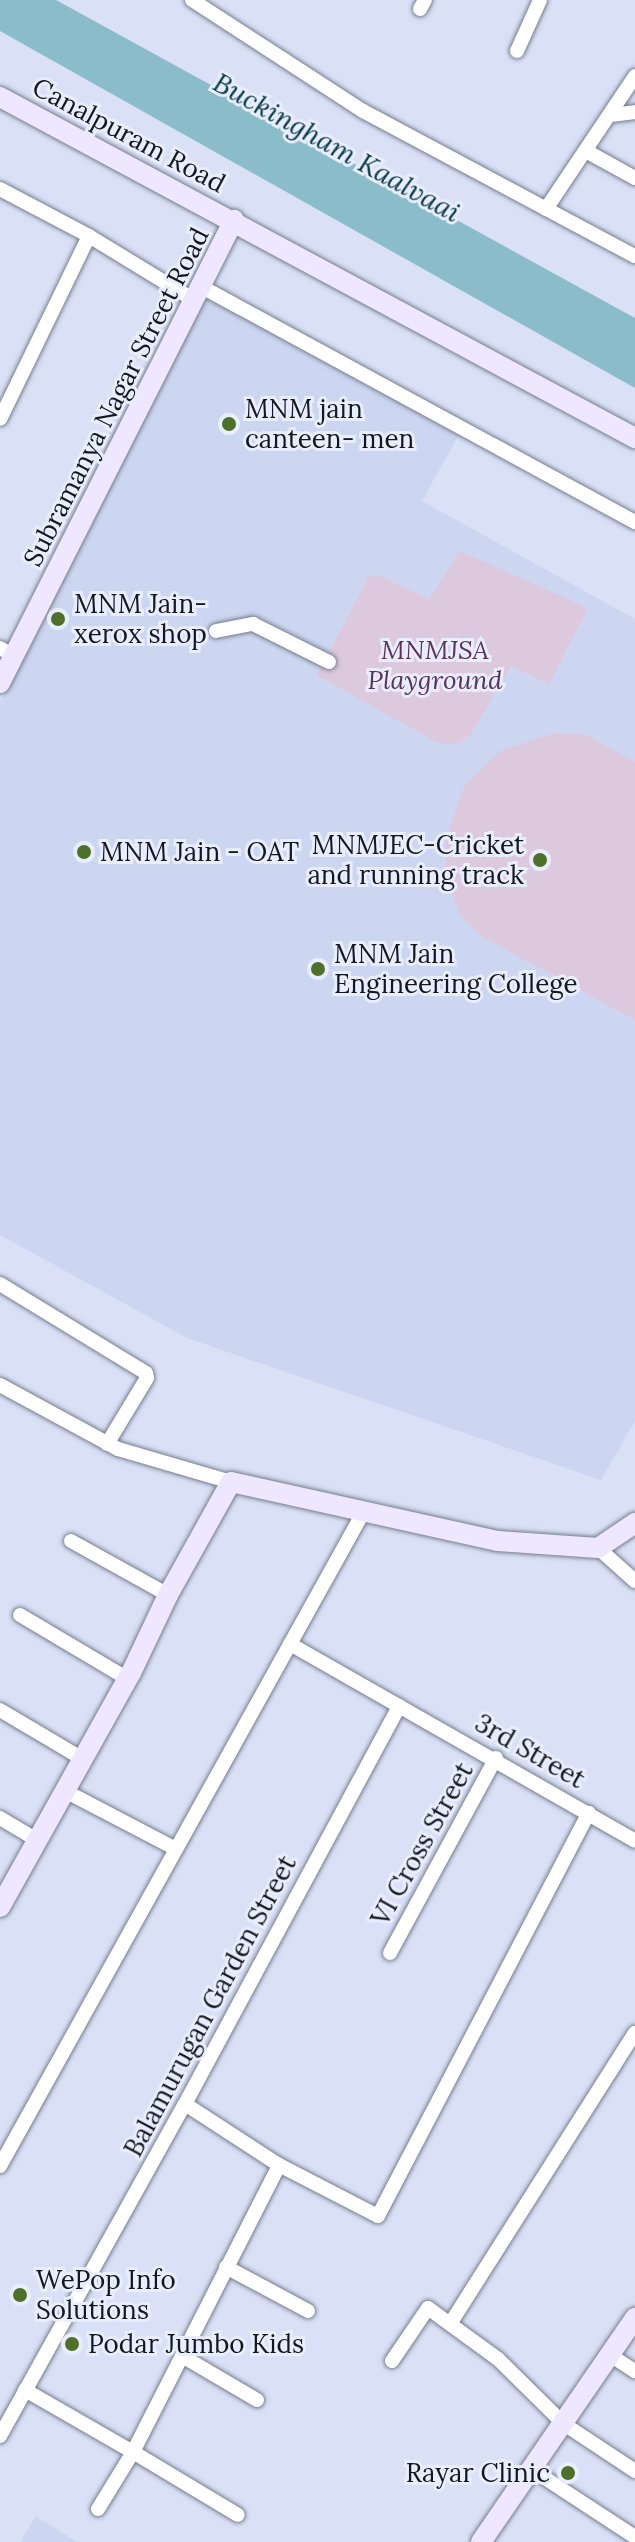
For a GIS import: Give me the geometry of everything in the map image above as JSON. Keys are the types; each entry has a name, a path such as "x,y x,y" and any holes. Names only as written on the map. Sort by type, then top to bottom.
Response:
{"street":[{"path":"192,0 363,111 635,256"},
{"path":"517,51 540,0"},
{"path":"546,209 635,76"},
{"name":"Canalpuram Road","path":"0,97 635,438"},
{"path":"611,115 635,112"},
{"path":"586,151 635,178"},
{"path":"0,189 635,522"},
{"name":"Subramanya Nagar Street Road","path":"0,683 7,652 234,220"},
{"path":"0,419 89,236"},
{"path":"216,631 253,624 329,662"},
{"path":"0,1284 146,1373 147,1378 107,1444"},
{"path":"0,1385 107,1444 231,1482 498,1541 598,1548 635,1581"},
{"path":"0,1907 128,1679 168,1595 231,1482"},
{"path":"0,2166 364,1511"},
{"path":"598,1548 635,1523"},
{"path":"71,1541 168,1595"},
{"path":"20,1615 128,1679"},
{"path":"290,1644 399,1706"},
{"name":"3rd Street","path":"399,1706 496,1758 635,1841"},
{"name":"Balamurugan Garden Street","path":"0,2436 185,2104 399,1706"},
{"path":"0,1710 83,1759"},
{"name":"VI Cross Street","path":"390,1953 496,1758"},
{"path":"65,1791 176,1849"},
{"path":"185,2104 279,2165 378,2216 589,1813"},
{"path":"0,1818 37,1840"},
{"path":"450,2324 635,2033"},
{"path":"98,2509 133,2452 279,2165"},
{"path":"226,2267 308,2311"},
{"path":"392,2361 428,2308 498,2359 564,2424 635,2471"},
{"path":"481,2542 635,2318"},
{"path":"610,2355 635,2371"},
{"path":"182,2356 257,2400"},
{"path":"25,2390 238,2515"},
{"path":"531,2469 635,2537"}],"shaded area":[{"path":"0,0 56,0 635,318 635,388 0,31"},
{"name":"MNM Jain Engineering College","path":"205,292 461,431 422,501 635,619 635,1421 601,1480 187,1338 0,1235 0,702"},
{"path":"36,2516 77,2542 20,2542"}],"green space":[{"name":"MNMJSA Playground","path":"460,551 588,608 549,684 511,666 471,734 457,744 438,743 317,675 369,576 380,576 429,599"},
{"name":"MNMJEC-Cricket and running track","path":"554,733 587,735 635,762 635,1020 481,936 462,917 446,882 446,838 464,786 500,751"}],"place":[{"name":"MNM jain canteen- men","path":"229,424"},
{"name":"MNM Jain- xerox shop","path":"58,619"},
{"name":"MNM Jain - OAT","path":"84,852"},
{"name":"MNMJEC-Cricket and running track","path":"540,860"},
{"name":"MNM Jain Engineering College","path":"318,969"},
{"name":"WePop Info Solutions","path":"20,2295"},
{"name":"Podar Jumbo Kids","path":"72,2344"},
{"name":"Rayar Clinic","path":"568,2473"}],"water label":[{"name":"Buckingham Kaalvaai","path":"337,147"}]}
